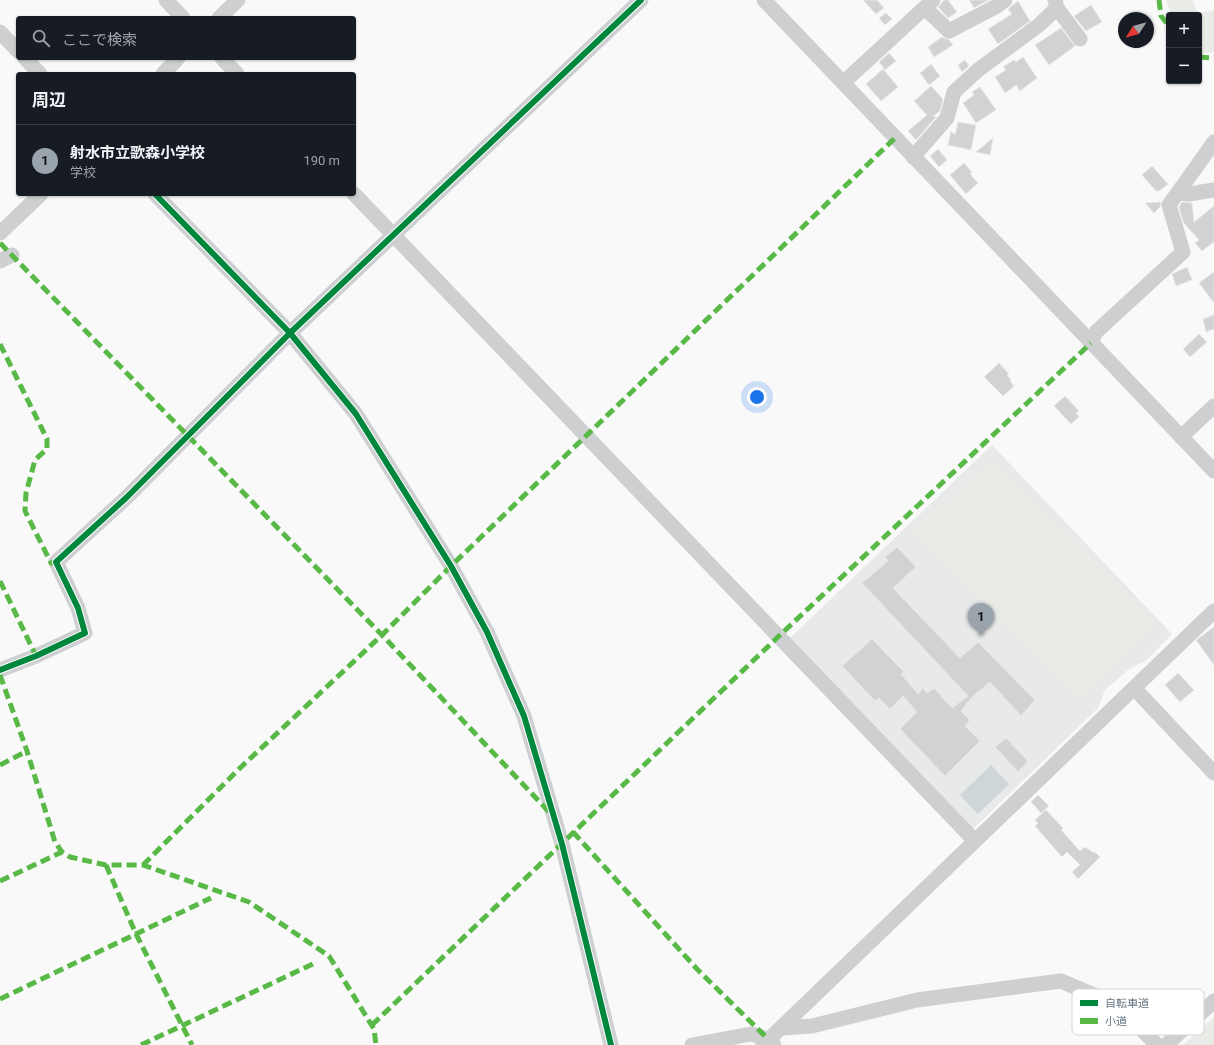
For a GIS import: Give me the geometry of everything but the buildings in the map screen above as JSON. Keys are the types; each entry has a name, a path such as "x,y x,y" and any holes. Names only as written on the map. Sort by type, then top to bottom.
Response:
{"street":[{"path":"166,0 181,16"},
{"path":"221,16 238,0"},
{"path":"0,670 36,656 85,633 78,608 56,562 127,497 290,333 395,236 641,0"},
{"path":"764,0 1090,343 1214,471"},
{"path":"843,83 929,4 949,31 997,6 1005,0"},
{"path":"913,157 947,118 954,92 978,70 1039,26 1056,4 1080,39"},
{"path":"0,32 16,49"},
{"path":"27,60 38,72"},
{"path":"164,72 176,60"},
{"path":"224,60 235,72"},
{"path":"1090,343 1096,332 1183,252 1169,205 1214,142"},
{"path":"1179,193 1189,194 1214,190"},
{"path":"0,233 39,196"},
{"path":"157,196 290,333 356,414 451,566 486,632 524,716 562,844 611,1045"},
{"path":"356,196 975,841"},
{"path":"1181,437 1214,406"},
{"path":"692,1045 751,1034 768,1043 781,1028 1214,611"},
{"path":"1134,688 1214,773"},
{"path":"781,1028 812,1026 917,1000 1061,981 1080,989"},
{"path":"1204,1009 1214,1000"},
{"path":"1147,1035 1157,1045"},
{"path":"1166,1045 1177,1035"}],"shaded area":[{"path":"1166,0 1192,0 1198,12 1170,12"},
{"path":"1214,10 1214,52 1202,54 1202,12"},
{"path":"992,445 1172,634 1147,660 1129,669 1105,690 1098,708 972,830 790,638"},
{"path":"993,460 1155,625 1082,699 1074,695 913,531"},
{"path":"991,765 1009,784 978,814 960,795"},
{"path":"1214,1017 1214,1045 1183,1045 1194,1035 1204,1035 1204,1026"}],"marked path":[{"path":"1159,0 1161,16 1166,22"},
{"path":"1202,57 1214,58"},
{"path":"143,865 239,769 382,635 451,566 895,138"},
{"path":"0,243 382,635 552,815"},
{"path":"372,1025 779,636 1091,343"},
{"path":"0,344 47,439 47,449 35,460 26,493 25,511 51,563 56,562"},
{"path":"0,581 36,656"},
{"path":"0,675 27,751 55,842 62,852 70,857 106,865 143,865 249,902 329,956 374,1029 376,1045"},
{"path":"0,765 27,751"},
{"path":"573,832 697,969 768,1039"},
{"path":"0,881 62,852"},
{"path":"106,865 136,934 192,1045"},
{"path":"0,999 211,898"},
{"path":"141,1045 317,962"}],"cycle path":[{"path":"0,670 36,656 85,633 78,608 56,562 127,497 290,333 641,0"},
{"path":"157,196 290,333 356,414 451,566 487,632 524,716 562,844 611,1045"}],"place":[{"name":"射水市立歌森小学校","path":"981,636"}]}
